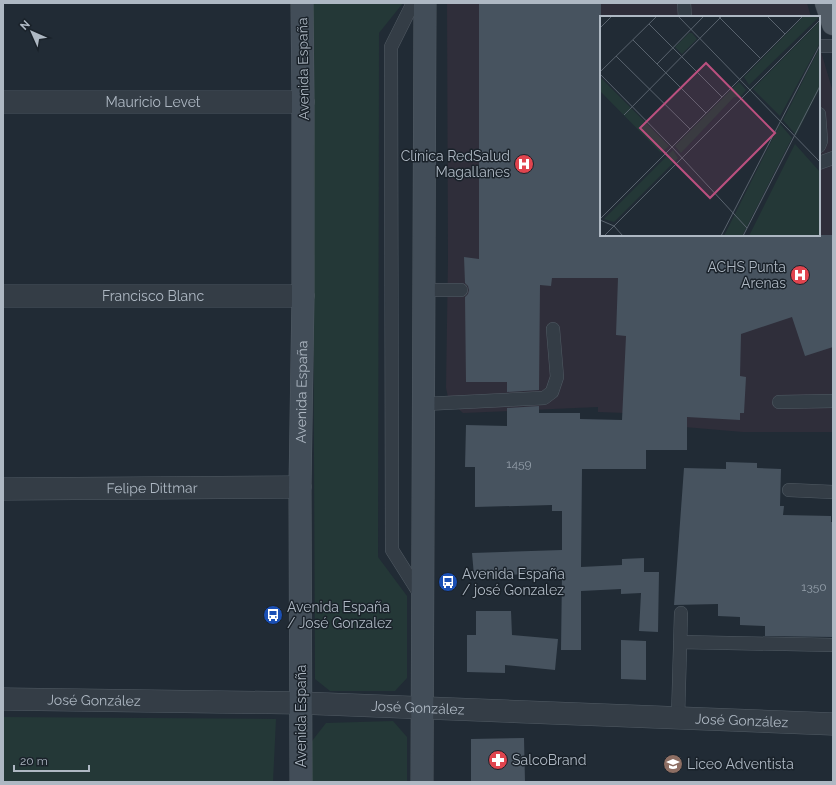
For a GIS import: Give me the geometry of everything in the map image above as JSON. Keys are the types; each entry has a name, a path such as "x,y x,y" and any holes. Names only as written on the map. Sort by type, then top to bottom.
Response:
{"main road":[{"name":"Avenida España","path":"301,782 300,488 303,296 302,3"},
{"path":"422,782 425,3"},
{"path":"826,3 833,24"}],"street":[{"name":"Mauricio Levet","path":"3,102 303,102"},
{"name":"Francisco Blanc","path":"3,296 303,296"},
{"name":"Felipe Dittmar","path":"3,489 300,488"},
{"name":"José González","path":"3,699 301,703 833,724"}],"lane":[{"path":"413,3 391,48 392,550 423,600"},
{"path":"684,3 685,16"},
{"path":"820,46 833,46"},
{"path":"820,128 820,144"},
{"path":"820,163 833,158"},
{"path":"424,290 461,290"},
{"path":"424,404 544,398 552,392 557,377 553,329"},
{"path":"779,402 833,401"},
{"path":"789,490 833,492"},
{"path":"678,718 681,613"},
{"path":"680,642 833,645"}],"shaded area":[{"name":"Clínica RedSalud Magallanes","path":"447,3 807,3 811,16 600,16 600,236 820,236 820,48 833,92 833,432 743,432 625,422 625,413 598,412 598,407 463,413 448,397 446,388 448,259"}],"green space":[{"path":"312,3 403,3 379,33 378,557 407,596 407,678 395,691 330,691 315,679"},
{"path":"3,717 276,719 273,782 3,782"},
{"path":"393,721 407,737 407,782 312,782 312,741 326,723"}],"building":[{"name":"Clínica RedSalud Magallanes","path":"479,3 601,3 600,236 833,235 833,347 805,356 792,317 741,334 740,376 746,377 744,413 740,413 740,420 687,417 687,450 646,450 646,469 582,469 581,567 622,565 622,559 644,558 644,572 659,572 658,632 639,631 641,593 621,594 621,589 581,591 581,650 561,650 562,573 474,576 472,553 562,550 562,511 552,511 552,505 475,507 475,467 465,467 466,425 507,426 507,408 539,406 539,413 580,413 580,419 622,420 626,336 616,335 618,278 552,278 551,286 540,285 539,390 507,392 507,382 466,382 465,297 469,290 465,283 464,257 479,259"},
{"path":"726,462 757,463 757,468 781,469 780,506 784,506 783,515 831,516 831,522 833,522 833,637 765,636 765,626 740,625 740,617 718,616 718,604 674,605 684,468 726,469"},
{"path":"476,611 511,611 512,635 558,639 555,670 505,665 505,673 467,672 467,635 476,635"},
{"path":"621,640 646,641 646,680 621,679"},
{"name":"SalcoBrand","path":"524,738 525,782 471,782 471,739"}],"place":[{"name":"Clínica RedSalud Magallanes","path":"524,164"},
{"name":"ACHS Punta Arenas","path":"800,275"},
{"name":"Avenida España / josé Gonzalez","path":"448,582"},
{"name":"Avenida España / José Gonzalez","path":"273,615"},
{"name":"SalcoBrand","path":"498,760"},
{"name":"Liceo Adventista","path":"673,764"}]}
